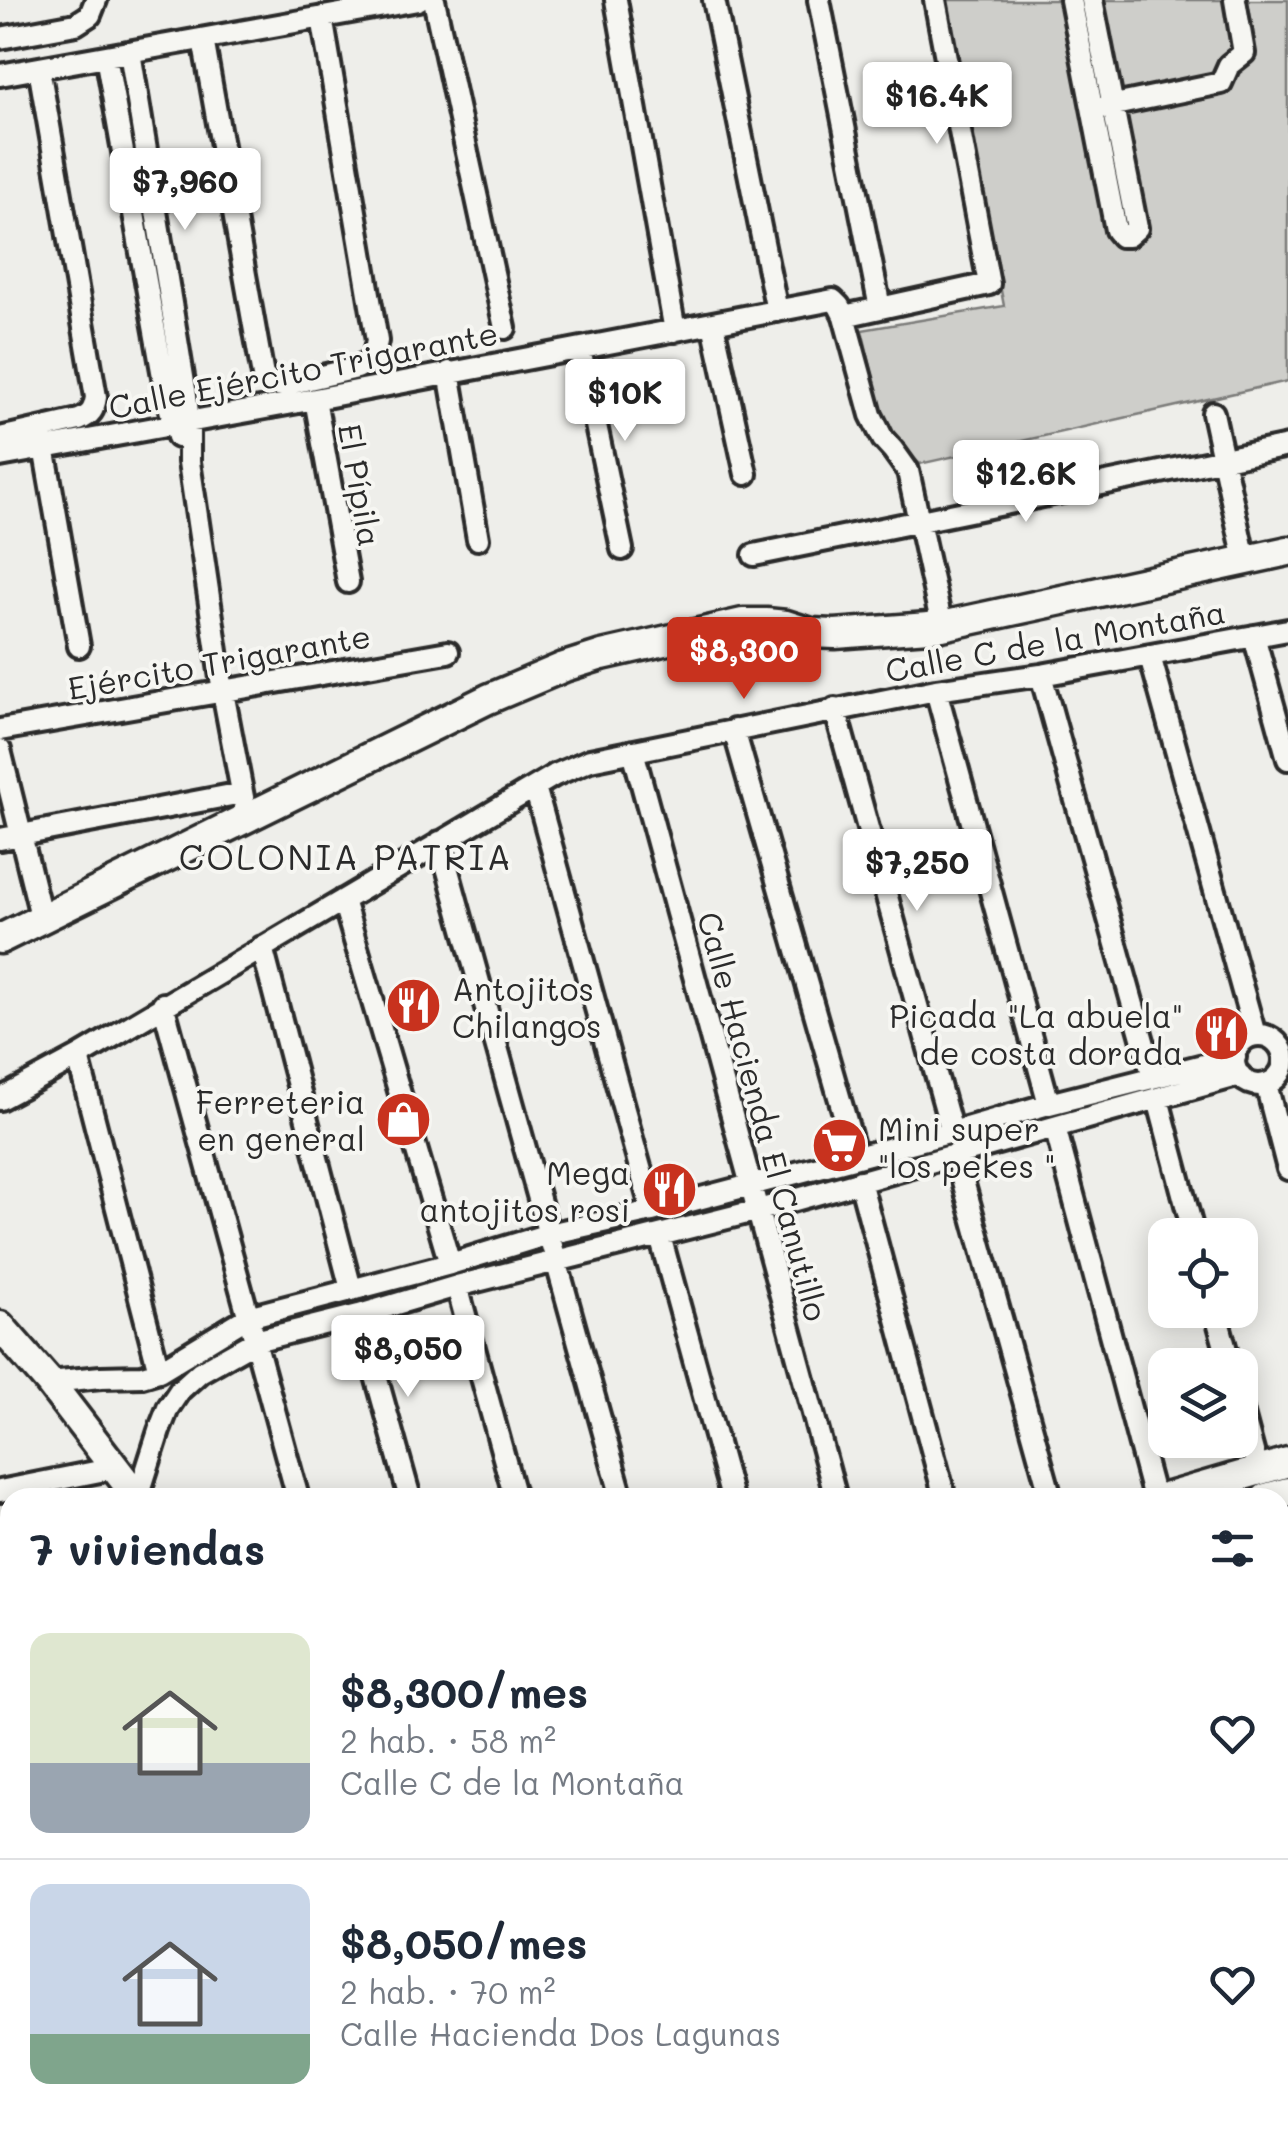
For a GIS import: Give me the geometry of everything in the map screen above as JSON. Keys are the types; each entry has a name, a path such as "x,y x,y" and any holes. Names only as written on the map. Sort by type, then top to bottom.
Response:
{"street":[{"path":"0,38 76,24 90,15 96,0"},
{"path":"0,75 418,0"},
{"path":"434,0 504,328"},
{"path":"616,0 675,331"},
{"path":"714,0 776,311"},
{"path":"819,0 880,308"},
{"path":"935,0 989,284 844,316 871,415 883,440 908,472 942,626"},
{"path":"1072,0 1102,107 1136,228 1128,236 1120,236 1116,230 1102,107 1092,0"},
{"path":"1102,107 1221,83 1228,64 1244,53 1235,0"},
{"path":"203,39 263,376 272,386 282,386 357,368 373,359 377,341 322,17"},
{"path":"130,52 181,424 244,806"},
{"path":"106,56 163,380 181,424"},
{"path":"0,438 80,420 89,416 96,397 39,68"},
{"name":"Calle Ejército Trigarante","path":"0,456 833,300 844,316"},
{"path":"713,324 746,474"},
{"path":"580,348 622,550"},
{"path":"449,372 478,539"},
{"name":"El Pípila","path":"314,399 348,582"},
{"path":"1213,413 1245,560"},
{"path":"754,555 1288,446"},
{"path":"44,448 80,646"},
{"path":"0,939 42,920 244,806 488,699 602,655 743,623 834,634 942,626 1288,550"},
{"name":"Calle C de la Montaña","path":"0,1100 440,842 590,760 936,690 1288,630"},
{"path":"1254,636 1288,760"},
{"name":"Ejército Trigarante","path":"0,730 448,652"},
{"path":"1150,656 1255,1035"},
{"path":"1041,675 1153,1077"},
{"path":"936,690 1049,1104"},
{"path":"835,710 952,1132"},
{"path":"734,730 856,1156"},
{"path":"0,750 10,837 42,920"},
{"name":"Calle Hacienda El Canutillo","path":"633,751 833,1488"},
{"path":"535,788 652,1211"},
{"path":"10,837 244,806"},
{"path":"440,842 619,1488"},
{"path":"343,900 450,1264"},
{"path":"262,947 351,1289"},
{"path":"164,1004 295,1488"},
{"path":"1269,1036 1284,1043 1286,1066 1278,1077 1266,1084 1248,1082 1237,1066 1238,1047 1245,1039 1269,1036"},
{"path":"78,1057 159,1371"},
{"path":"49,1382 142,1376 159,1371 248,1318 550,1234 652,1211 1153,1077 1237,1066"},
{"path":"141,1488 158,1431 180,1390 200,1372 255,1341 956,1156 1158,1099 1237,1066"},
{"path":"1266,1084 1288,1168"},
{"path":"1158,1099 1190,1218"},
{"path":"1056,1127 1151,1488"},
{"path":"956,1156 1048,1488"},
{"path":"860,1180 942,1488"},
{"path":"660,1236 729,1488"},
{"path":"456,1286 512,1488"},
{"path":"359,1315 407,1488"},
{"path":"0,1326 12,1355 49,1382 131,1488"},
{"path":"1255,1458 1262,1484"},
{"path":"1234,1488 1262,1484 1288,1462"},
{"path":"15,1488 116,1468"}],"shaded area":[{"path":"945,0 1288,0 1288,381 920,464 887,434 862,330 1004,306"}],"place":[{"name":"Antojitos Chilangos","path":"413,1006"},
{"name":"Picada \"La abuela\" de costa dorada","path":"1222,1033"},
{"name":"Ferreteria en general","path":"404,1119"},
{"name":"Mini super \"los pekes \"","path":"839,1146"},
{"name":"Mega antojitos rosi","path":"669,1190"}],"district":[{"name":"COLONIA PATRIA","path":"346,856"}]}
